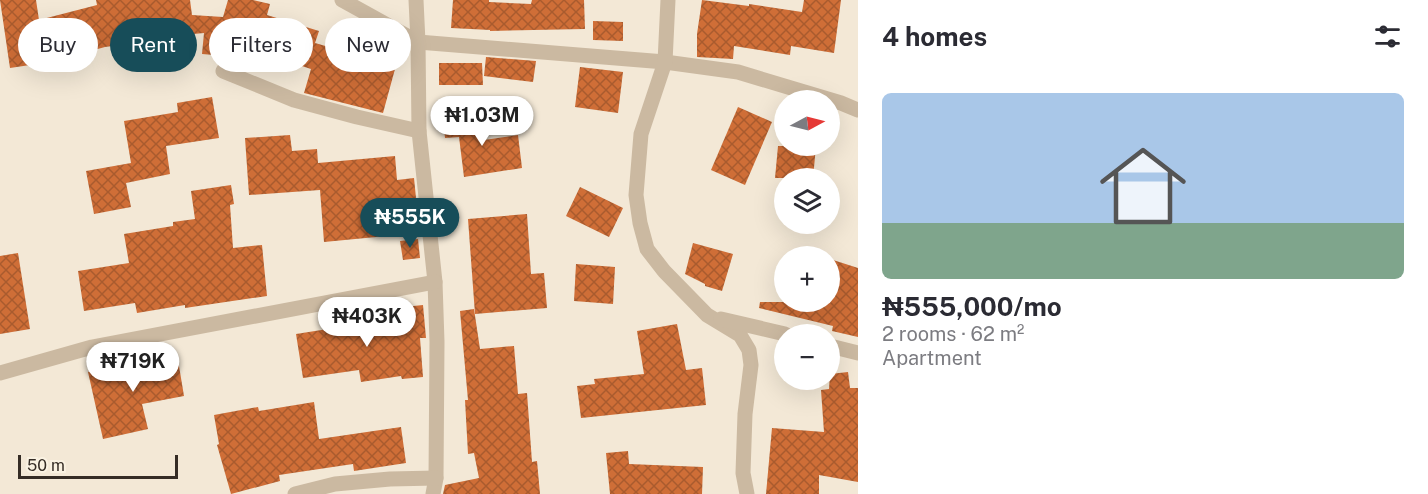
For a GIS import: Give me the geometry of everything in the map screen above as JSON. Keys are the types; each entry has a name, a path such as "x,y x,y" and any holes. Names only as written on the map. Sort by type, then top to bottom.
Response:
{"street":[{"path":"342,0 418,42 665,62 738,72 842,103 858,110"},
{"path":"416,0 419,131 435,282 436,477 433,494"},
{"path":"668,0 665,62 641,134 636,195 640,223 647,249 664,271 707,315 740,335 749,350 743,473 747,494"},
{"path":"225,72 294,100 419,131"},
{"path":"0,373 92,347 435,282"},
{"path":"707,315 774,332"},
{"path":"840,348 858,353"},
{"path":"295,494 334,484 390,478 436,477"}],"building":[{"path":"0,0 36,0 39,18 18,18 18,67 10,68"},
{"path":"96,0 190,0 192,15 223,17 228,0 253,0 270,4 267,15 277,18 209,18 209,55 202,54 204,33 197,34 197,18 110,18 110,46 98,49 98,18 47,18 97,5"},
{"path":"453,0 489,0 489,2 531,4 532,0 584,0 585,29 490,31 451,28"},
{"path":"702,0 802,12 804,0 841,0 834,53 791,46 790,55 734,46 733,59 697,57 697,34"},
{"path":"593,21 623,22 623,41 593,40"},
{"path":"313,29 319,31 315,43 325,46 325,72 394,72 383,113 304,93 310,72 313,72"},
{"path":"486,57 536,61 533,82 484,76"},
{"path":"439,63 482,63 483,85 439,85"},
{"path":"580,67 623,72 618,113 575,107"},
{"path":"212,97 219,138 166,146 170,174 126,183 131,207 94,214 86,171 131,163 124,121 178,112 177,103"},
{"path":"738,107 772,122 745,185 711,170"},
{"path":"483,115 484,140 518,135 522,168 464,177 459,137 445,138 443,117"},
{"path":"290,135 292,151 317,149 318,163 395,156 397,180 414,178 416,198 393,200 397,235 324,242 320,190 249,195 245,138"},
{"path":"777,156 815,156 814,168 776,168"},
{"path":"231,185 234,204 230,205 233,248 262,245 267,296 137,313 135,303 84,311 78,271 129,263 124,234 173,226 173,222 195,219 191,191"},
{"path":"580,187 623,208 609,237 566,216"},
{"path":"527,214 531,274 544,273 547,308 475,314 468,219"},
{"path":"418,239 420,258 403,260 400,241"},
{"path":"693,243 733,254 722,291 705,286 685,274"},
{"path":"18,253 30,329 0,334 0,256"},
{"path":"840,262 858,268 858,337 840,333 840,324 825,324 775,312 840,312"},
{"path":"576,264 615,267 613,304 574,301"},
{"path":"760,302 774,302 774,312 759,308"},
{"path":"423,305 426,338 420,338 423,377 402,379 401,376 361,382 359,370 303,378 296,334 353,325 352,321 405,314 404,307"},
{"path":"474,309 480,349 514,346 518,394 527,393 532,462 537,461 540,494 443,494 445,485 479,478 474,453 468,454 465,400 468,400 460,311"},
{"path":"677,324 686,370 702,368 706,405 581,418 577,386 595,384 594,379 644,374 637,331"},
{"path":"177,354 184,396 142,404 148,429 103,439 88,372"},
{"path":"848,372 850,388 858,388 858,482 819,475 819,494 766,494 772,428 824,432 821,390 840,390 840,373"},
{"path":"314,402 319,439 401,427 406,463 354,471 353,464 279,475 280,481 231,494 217,445 219,444 214,415 258,407 259,411"},
{"path":"628,451 629,464 703,467 702,494 610,494 606,453"}]}
